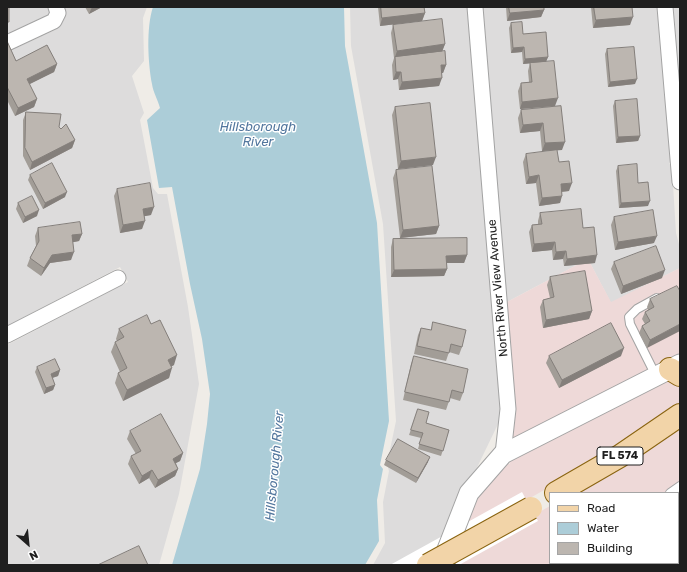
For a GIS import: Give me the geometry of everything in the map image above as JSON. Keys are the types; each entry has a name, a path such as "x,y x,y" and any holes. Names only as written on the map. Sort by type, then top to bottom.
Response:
{"main road":[{"name":"FL 574","path":"558,492 620,456 680,415"},
{"path":"428,565 549,497"}],"street":[{"path":"7,43 54,21 58,13 56,7"},
{"name":"North River View Avenue","path":"475,7 508,408 503,454"},
{"path":"665,7 680,172"},
{"path":"7,335 118,278"},
{"path":"445,558 469,493 503,454 672,371"}],"lane":[{"path":"668,292 636,309 629,317 630,324 645,352 672,371"},
{"path":"671,492 680,486"}],"shaded area":[{"path":"7,7 49,7 50,11 48,15 7,34"},
{"path":"64,7 147,7 143,18 144,61 132,76 144,113 140,120 153,188 158,194 167,194 188,307 199,384 179,494 159,565 7,565 7,345 128,282 120,267 7,326 7,52 57,29 64,18"},
{"path":"350,7 468,7 500,408 499,422 441,542 407,565 373,565 385,543 383,502 389,471 387,464 396,421 383,224 351,46"},
{"path":"483,7 658,7 671,162 669,163 672,169 676,233 680,248 680,268 611,303 588,259 507,302"},
{"path":"673,7 680,7 680,92"},
{"path":"588,259 611,302 680,268 680,355 670,360 666,359 664,363 512,440 515,409 507,302"},
{"path":"670,378 680,386 680,405 616,449 460,538 475,498 506,463 510,464 510,460"},
{"path":"680,425 680,516 679,492 575,492"},
{"path":"549,507 549,564 586,564 452,565 453,561"},
{"path":"679,516 680,565 585,565 679,564"}],"water":[{"name":"Hillsborough River","path":"153,7 344,7 345,46 377,223 389,421 380,465 383,469 377,500 379,541 365,565 172,565 200,469 210,394 202,339 172,187 159,188 147,120 160,108 153,87 149,56 149,25"}],"pier":[{"path":"522,492 538,521 459,565 390,565"}],"building":[{"path":"7,7 9,7 9,22 7,22"},
{"path":"381,7 424,7 425,13 382,18"},
{"path":"509,7 544,7 544,10 510,13"},
{"path":"594,7 632,7 633,17 596,20"},
{"path":"442,19 445,44 397,51 393,25"},
{"path":"522,22 523,34 546,32 548,57 525,59 524,47 513,48 511,23"},
{"path":"7,41 16,61 47,45 57,64 27,79 37,99 18,108 7,87"},
{"path":"634,47 637,79 610,82 607,49"},
{"path":"445,51 446,65 441,65 442,78 402,82 401,72 396,72 395,57"},
{"path":"554,61 558,98 522,102 521,83 532,82 530,63"},
{"path":"637,99 640,136 618,137 615,101"},
{"path":"430,103 436,157 401,161 395,107"},
{"path":"561,106 565,142 545,143 543,123 523,125 521,110"},
{"path":"26,112 61,114 59,127 61,129 66,124 75,140 32,162 25,148"},
{"path":"557,150 559,162 569,161 572,183 561,184 562,196 542,198 539,175 529,177 526,154"},
{"path":"52,163 67,192 45,203 30,175"},
{"path":"637,164 638,183 648,182 650,201 621,203 618,166"},
{"path":"432,166 439,226 403,230 396,170"},
{"path":"150,183 154,207 143,209 145,221 123,225 117,189"},
{"path":"32,196 39,210 25,217 18,203"},
{"path":"581,209 583,228 594,227 597,255 567,259 566,251 556,252 555,242 534,244 532,225 542,224 540,213"},
{"path":"653,210 657,236 618,242 614,217"},
{"path":"80,222 82,234 72,235 74,252 52,255 44,268 30,258 39,241 38,228"},
{"path":"467,238 467,255 446,256 447,269 394,270 393,239"},
{"path":"656,246 665,270 623,286 614,262"},
{"path":"585,271 592,311 546,320 543,300 554,297 550,277"},
{"path":"677,286 680,291 680,324 650,340 642,326 650,321 645,312 654,307 650,299"},
{"path":"147,315 151,324 160,320 177,355 168,360 172,368 127,390 118,373 127,368 115,342 124,337 119,329"},
{"path":"433,322 466,330 462,347 451,344 449,353 417,346 421,328 431,330"},
{"path":"611,323 624,348 562,380 549,356"},
{"path":"414,356 468,369 463,393 452,390 449,402 405,392"},
{"path":"55,359 60,370 51,374 55,385 46,388 37,367"},
{"path":"418,409 429,412 426,423 449,430 443,451 419,444 423,433 411,430"},
{"path":"161,414 183,453 173,459 178,469 158,480 152,470 142,476 131,456 141,451 130,431"},
{"path":"398,439 430,457 418,478 386,460"},
{"path":"139,546 148,565 98,565"}]}
